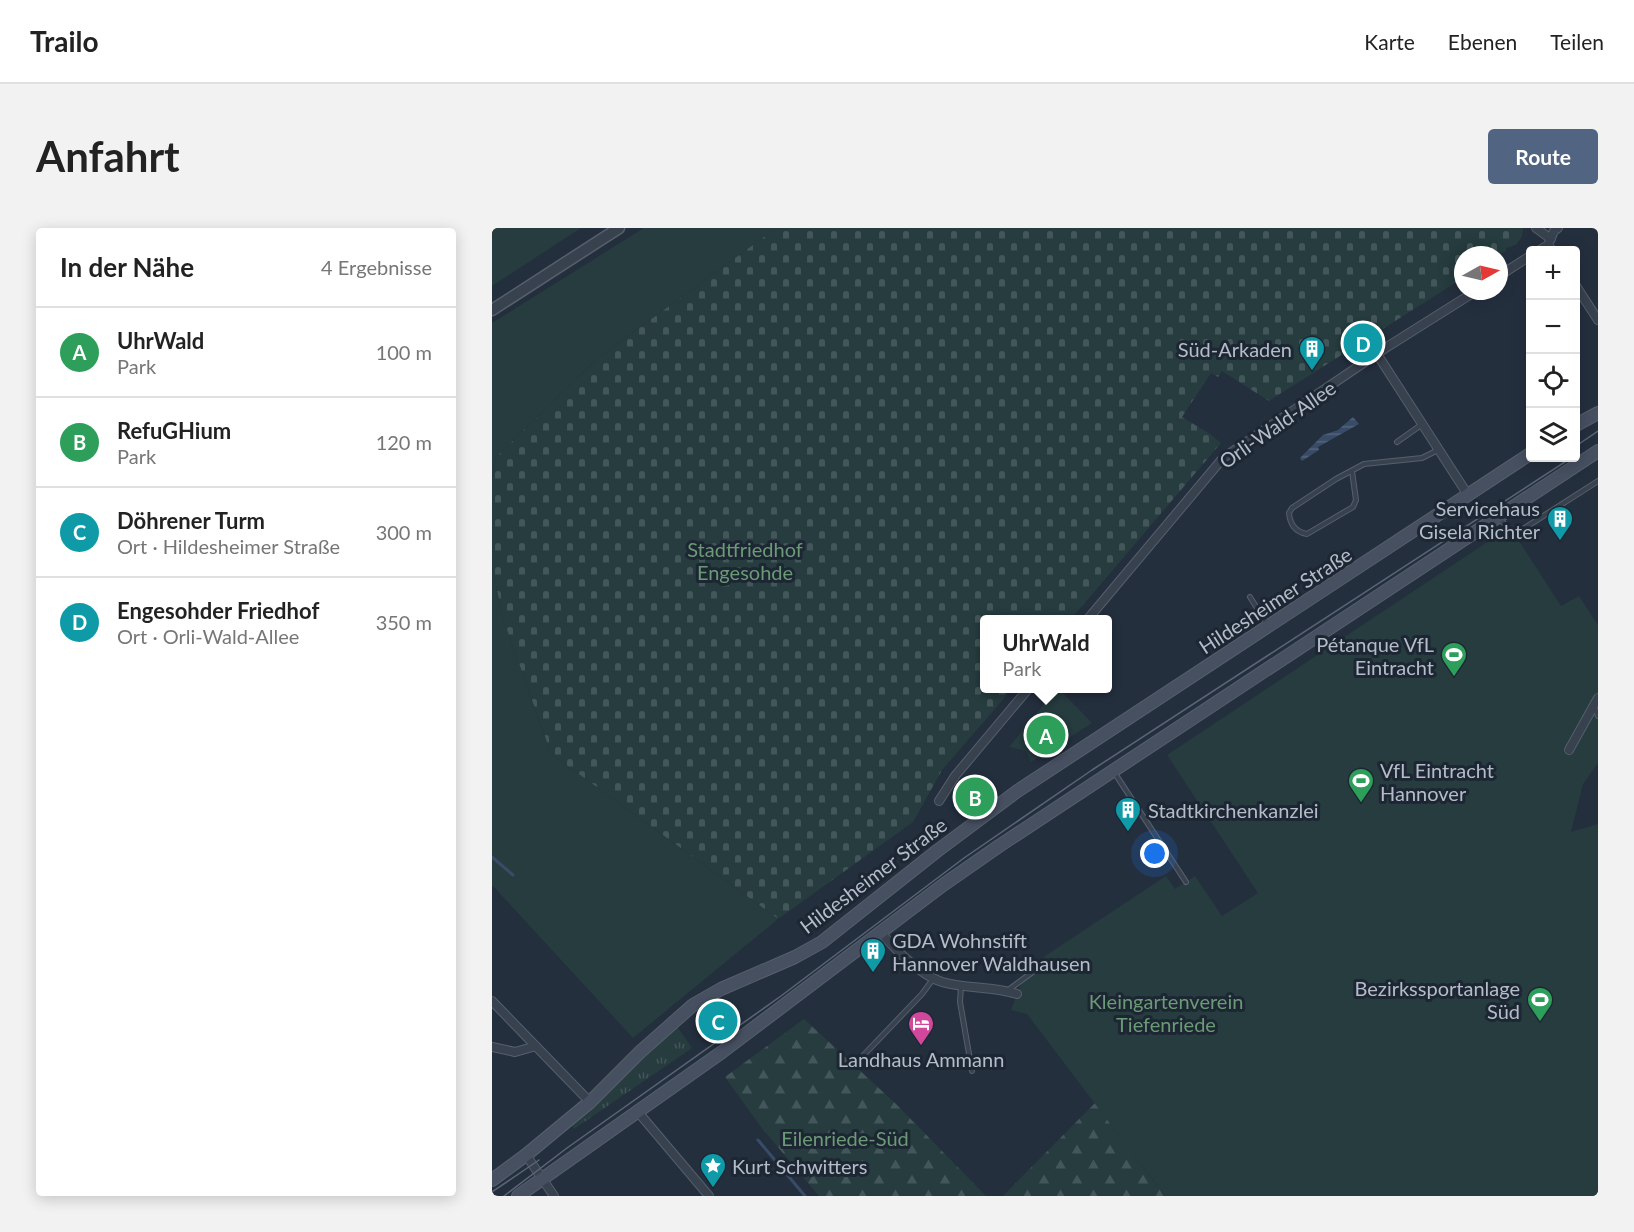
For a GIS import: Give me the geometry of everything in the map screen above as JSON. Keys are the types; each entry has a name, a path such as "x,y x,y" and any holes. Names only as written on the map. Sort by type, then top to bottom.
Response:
{"main road":[{"path":"1580,422 1598,413"},
{"path":"518,1196 722,1052 999,846 1598,451"},
{"name":"Hildesheimer Straße","path":"492,1180 590,1102 640,1052 693,1005 721,988 795,957 822,942 1016,792 1526,457"}],"street":[{"path":"492,310 619,228"},
{"path":"1536,228 1550,245"},
{"path":"1550,245 1554,231 1558,228"},
{"path":"1508,270 1526,259"},
{"path":"1580,293 1598,320"},
{"name":"Orli-Wald-Allee","path":"1091,615 1223,458 1462,300"},
{"path":"1377,354 1468,495"},
{"path":"939,801 955,776 1025,693"},
{"path":"1569,750 1596,701"},
{"path":"881,932 898,951 933,978 1017,994"},
{"path":"492,1001 590,1102"},
{"path":"492,1047 514,1052 536,1046"},
{"path":"638,1112 709,1196"},
{"path":"526,1155 554,1196"}],"lane":[{"path":"1397,442 1422,424"},
{"path":"1352,471 1356,500 1353,507 1306,534 1299,533 1292,526 1288,513 1336,479 1352,471 1368,463 1422,458 1439,450"},
{"path":"1498,517 1509,530 1520,531 1598,481"},
{"path":"1250,597 1269,627"},
{"path":"1596,701 1598,716"},
{"path":"1112,770 1186,882"},
{"path":"1007,991 1034,971"},
{"path":"858,1061 922,994 933,978"},
{"path":"961,985 960,1002 972,1071"}],"green space":[{"path":"492,228 581,228 492,286"},
{"path":"644,228 776,228 599,357 496,457 492,478 492,323"},
{"name":"Stadtfriedhof Engesohde","path":"776,228 1523,228 1519,241 1508,247 1454,246 1454,284 1269,401 1222,371 1218,377 1211,373 1182,417 1221,443 1074,615 980,615 980,693 1009,693 942,770 913,822 778,919 551,754 503,619 492,567 492,478 496,457 599,357"},
{"name":"Kleingartenverein Tiefenriede","path":"1510,527 1561,606 1579,596 1598,625 1598,763 1583,784 1571,832 1598,824 1598,1196 1165,1196 1027,1014 1011,1010 1027,968 1166,876 1175,889 1195,876 1222,916 1258,893 1167,755"},
{"path":"492,567 503,619 551,754 778,919 633,1038 492,885"},
{"path":"1053,693 1063,693 1092,723 1031,762 1026,751 1009,747"},
{"name":"Eilenriede-Süd","path":"804,1019 895,1103 986,1196 819,1196 761,1127 725,1077"},
{"path":"676,1025 692,1048 574,1129 572,1126"},
{"path":"1095,1103 1165,1196 1003,1196"}],"water":[{"path":"1353,417 1359,424 1318,447 1319,450 1302,461 1300,458 1323,435 1338,430"}],"waterway":[{"path":"492,857 513,875"},
{"path":"758,1140 805,1196"}],"tram line":[{"path":"1580,443 1598,431"},
{"path":"504,1196 567,1148 781,996 964,858 1092,770 1565,462"},
{"path":"492,1192 539,1160"}],"place":[{"name":"Engesohder Friedhof","path":"1363,343"},
{"name":"Süd-Arkaden","path":"1312,372"},
{"name":"Servicehaus Gisela Richter","path":"1560,542"},
{"name":"Pétanque VfL Eintracht","path":"1454,678"},
{"name":"UhrWald","path":"1046,735"},
{"name":"RefuGHium","path":"975,797"},
{"name":"VfL Eintracht Hannover","path":"1361,804"},
{"name":"Stadtkirchenkanzlei","path":"1128,833"},
{"name":"GDA Wohnstift Hannover Waldhausen","path":"873,974"},
{"name":"Döhrener Turm","path":"718,1021"},
{"name":"Bezirkssportanlage Süd","path":"1540,1023"},
{"name":"Landhaus Ammann","path":"921,1047"},
{"name":"Kurt Schwitters","path":"713,1189"}]}
